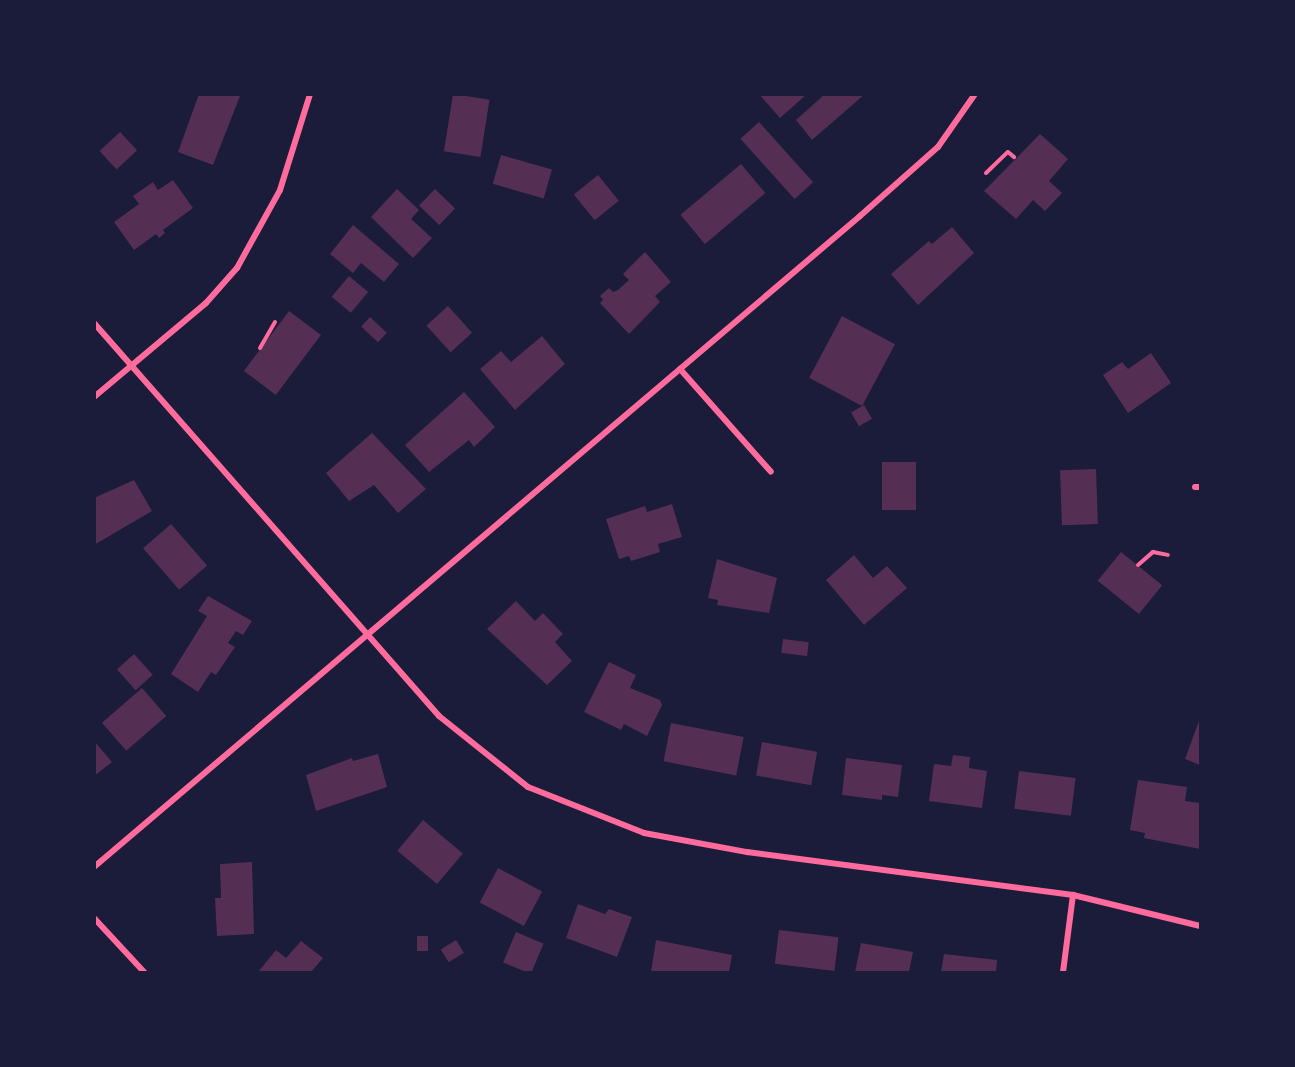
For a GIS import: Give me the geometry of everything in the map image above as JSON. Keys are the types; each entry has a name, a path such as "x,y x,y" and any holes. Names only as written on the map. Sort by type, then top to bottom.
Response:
{"street":[{"path":"94,397 206,303 237,268 280,190 310,94"},
{"path":"94,867 365,633 680,369 938,147 975,94"},
{"path":"94,323 439,716 528,787 644,833 747,852 1073,895 1200,926"},
{"path":"680,369 771,472"},
{"path":"1063,972 1073,895"},
{"path":"94,918 144,972"}],"path":[{"path":"986,173 1008,152 1014,157"},
{"path":"260,348 275,322"},
{"path":"1138,565 1153,552 1168,555"}],"building":[{"path":"199,94 240,96 213,165 178,152"},
{"path":"453,94 490,100 480,157 444,151"},
{"path":"759,94 807,94 780,118"},
{"path":"825,94 865,94 812,140 796,120"},
{"path":"759,122 813,182 795,199 740,139"},
{"path":"120,132 137,150 117,169 100,151"},
{"path":"1040,134 1068,159 1049,181 1062,193 1045,211 1033,200 1016,219 984,191"},
{"path":"501,155 552,170 544,198 493,184"},
{"path":"741,164 765,193 705,244 680,215"},
{"path":"598,175 619,201 595,220 574,195"},
{"path":"173,180 193,208 163,230 165,233 159,238 156,234 134,250 114,222 139,204 133,196 153,182 158,190"},
{"path":"397,189 419,210 411,219 432,238 413,258 371,217"},
{"path":"435,189 455,208 439,225 419,206"},
{"path":"353,225 399,264 384,282 361,263 353,273 330,254"},
{"path":"952,227 974,253 918,305 891,274 929,241 932,244"},
{"path":"645,252 671,282 655,296 660,302 629,334 600,303 603,300 600,296 609,288 613,292 618,290 629,280 623,274"},
{"path":"349,276 368,292 351,313 332,297"},
{"path":"448,306 472,333 451,352 426,325"},
{"path":"289,311 321,335 276,395 244,371"},
{"path":"842,316 895,344 862,406 809,378"},
{"path":"370,317 387,333 378,342 361,327"},
{"path":"542,336 565,364 515,410 480,369 501,351 511,362"},
{"path":"1151,353 1171,383 1128,413 1103,375 1122,362 1128,369"},
{"path":"464,392 495,427 474,447 469,440 429,472 405,445"},
{"path":"864,405 872,419 859,426 851,412"},
{"path":"372,433 426,489 398,513 374,485 349,501 326,473"},
{"path":"882,462 916,462 916,510 882,510"},
{"path":"1096,469 1098,524 1062,525 1060,470"},
{"path":"134,480 152,511 94,545 94,498"},
{"path":"672,504 682,537 658,544 660,552 631,561 629,556 619,559 606,519 645,506 647,512"},
{"path":"171,524 207,566 179,590 143,548"},
{"path":"1121,552 1162,585 1139,614 1098,581"},
{"path":"854,555 873,578 887,566 907,588 864,625 826,580"},
{"path":"717,559 777,578 769,613 717,605 718,600 708,598"},
{"path":"208,596 252,621 243,635 236,631 228,643 235,647 216,675 211,672 198,692 171,674 207,616 198,611"},
{"path":"516,601 535,621 543,613 563,634 555,642 572,661 547,685 487,629"},
{"path":"783,639 809,642 807,656 781,653"},
{"path":"134,654 153,675 136,690 117,669"},
{"path":"609,662 636,675 630,688 660,700 662,705 647,736 624,724 621,730 584,712"},
{"path":"142,688 166,716 126,751 102,723"},
{"path":"1200,718 1200,765 1185,759"},
{"path":"671,723 744,737 736,775 664,761"},
{"path":"94,741 112,762 94,776"},
{"path":"762,742 817,752 811,785 756,775"},
{"path":"378,754 387,787 316,811 306,775 352,758 353,761"},
{"path":"953,755 970,757 969,768 987,771 982,808 929,801 934,764 951,766"},
{"path":"846,758 902,765 898,797 882,795 882,800 842,795"},
{"path":"1019,771 1076,778 1071,816 1014,809"},
{"path":"1138,780 1187,787 1185,801 1200,803 1200,849 1144,838 1145,833 1130,830"},
{"path":"423,820 463,853 437,884 397,851"},
{"path":"252,862 254,934 217,936 215,898 221,898 220,864"},
{"path":"498,868 542,891 524,926 480,902"},
{"path":"578,904 605,914 609,909 632,917 617,957 566,938"},
{"path":"779,930 839,937 834,971 775,964"},
{"path":"516,932 544,944 532,972 526,972 503,962"},
{"path":"417,936 428,936 428,951 417,951"},
{"path":"456,940 464,953 449,962 441,950"},
{"path":"656,940 732,955 729,972 651,972"},
{"path":"301,941 323,958 311,972 258,972 276,950 286,958"},
{"path":"861,943 913,952 909,972 855,972"},
{"path":"944,954 997,960 996,972 941,972"}]}
